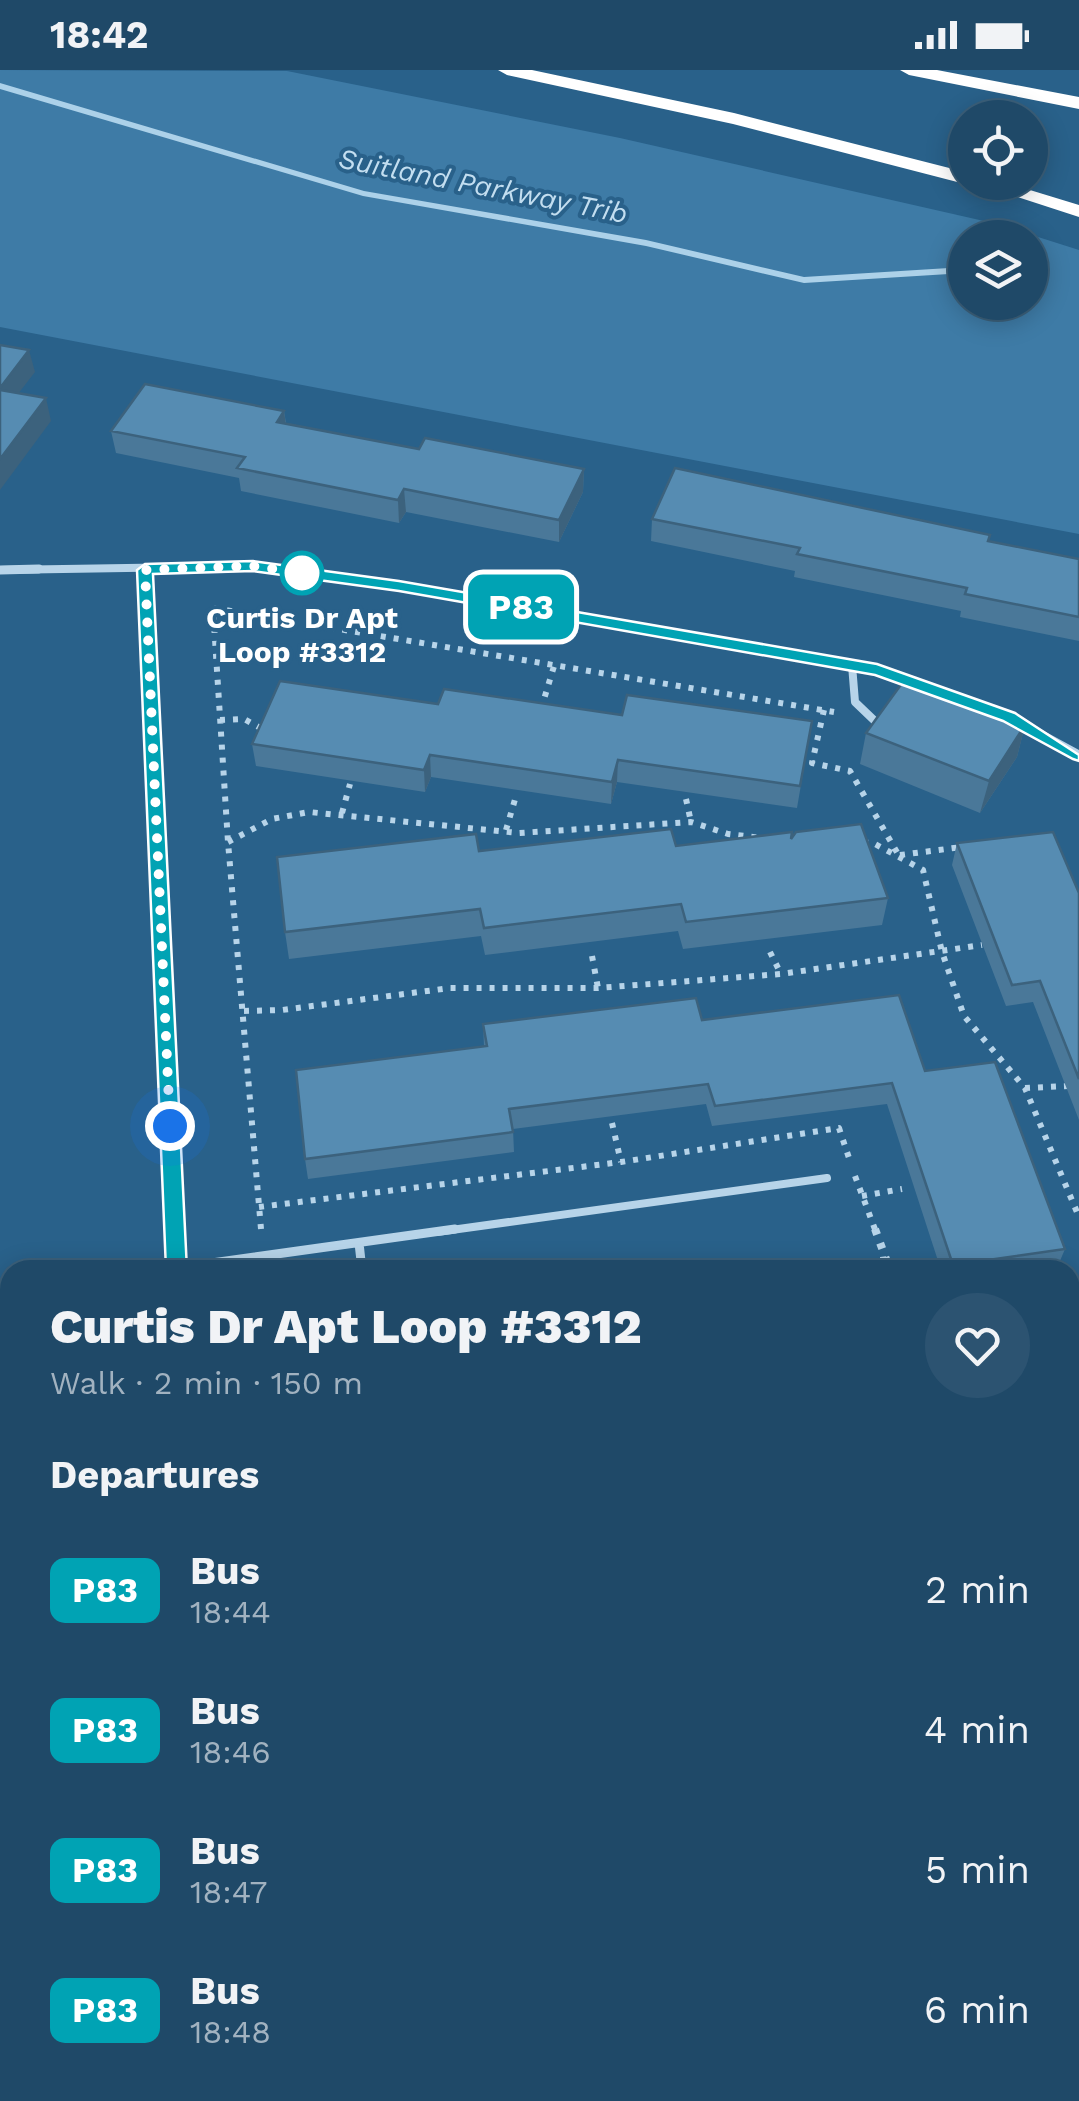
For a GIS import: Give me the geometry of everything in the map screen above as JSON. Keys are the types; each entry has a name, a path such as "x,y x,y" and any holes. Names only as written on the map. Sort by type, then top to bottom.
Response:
{"highway":[{"path":"507,70 753,124 948,174"},
{"path":"910,70 1079,103"},
{"path":"1041,200 1079,211"}],"street":[{"path":"0,570 253,566 419,590 877,670 1009,717 1079,755"}],"lane":[{"path":"145,570 176,1260"},
{"path":"852,665 855,702 878,724"},
{"path":"238,1260 827,1178"},
{"path":"359,1243 361,1260"}],"path":[{"path":"265,1256 228,842 213,608 555,662 824,710 865,712"},
{"path":"538,720 555,662"},
{"path":"824,710 812,762 850,771 898,855"},
{"path":"220,720 253,722 264,727 264,738"},
{"path":"342,813 350,784"},
{"path":"506,830 516,796"},
{"path":"686,800 690,822"},
{"path":"228,842 272,819 309,812 562,832 690,822 728,834 776,840"},
{"path":"863,855 859,842 875,844 923,870 942,952 964,1016 1025,1088 1079,1217"},
{"path":"898,855 965,847"},
{"path":"244,1011 282,1010 450,988 598,988 781,974 982,946"},
{"path":"770,952 781,974"},
{"path":"592,956 598,988"},
{"path":"1025,1088 1068,1086"},
{"path":"612,1122 621,1162"},
{"path":"259,1207 621,1162 838,1128 888,1260"},
{"path":"862,1196 902,1190"}],"shaded area":[{"path":"0,70 287,71 620,138 979,220 948,220 948,320 1048,320 1048,240 1079,250 1079,534 0,327"}],"building":[{"path":"0,345 29,350 0,388"},
{"path":"145,384 284,411 277,422 419,449 425,438 584,469 559,520 404,489 398,500 237,468 245,457 111,431"},
{"path":"0,390 46,398 0,459"},
{"path":"675,468 990,535 988,541 1079,559 1079,617 965,594 967,588 797,554 800,548 652,519"},
{"path":"905,679 1025,725 989,781 866,733"},
{"path":"280,681 438,704 444,689 622,715 627,695 812,721 800,786 618,760 612,782 430,755 424,770 252,744"},
{"path":"861,824 888,898 686,922 681,904 484,928 480,909 285,932 277,857 476,834 479,851 671,829 676,846 792,832 791,839 796,832"},
{"path":"1053,832 1079,893 1079,1079 1040,981 1012,985 957,843"},
{"path":"899,995 925,1071 995,1062 1065,1249 988,1260 951,1260 892,1083 715,1106 708,1084 509,1109 513,1132 305,1159 296,1070 487,1046 483,1024 696,998 702,1020"}],"waterway":[{"name":"Suitland Parkway Trib","path":"0,86 363,193 646,243 804,280 948,271"}],"bus line":[{"name":"P83","path":"176,1260 145,570 253,566 399,586 877,670 1009,717 1079,755"}],"place":[{"name":"Curtis Dr Apt Loop #3312","path":"302,573"}],"route":[{"path":"170,1126 145,570 253,566 302,573"}]}
